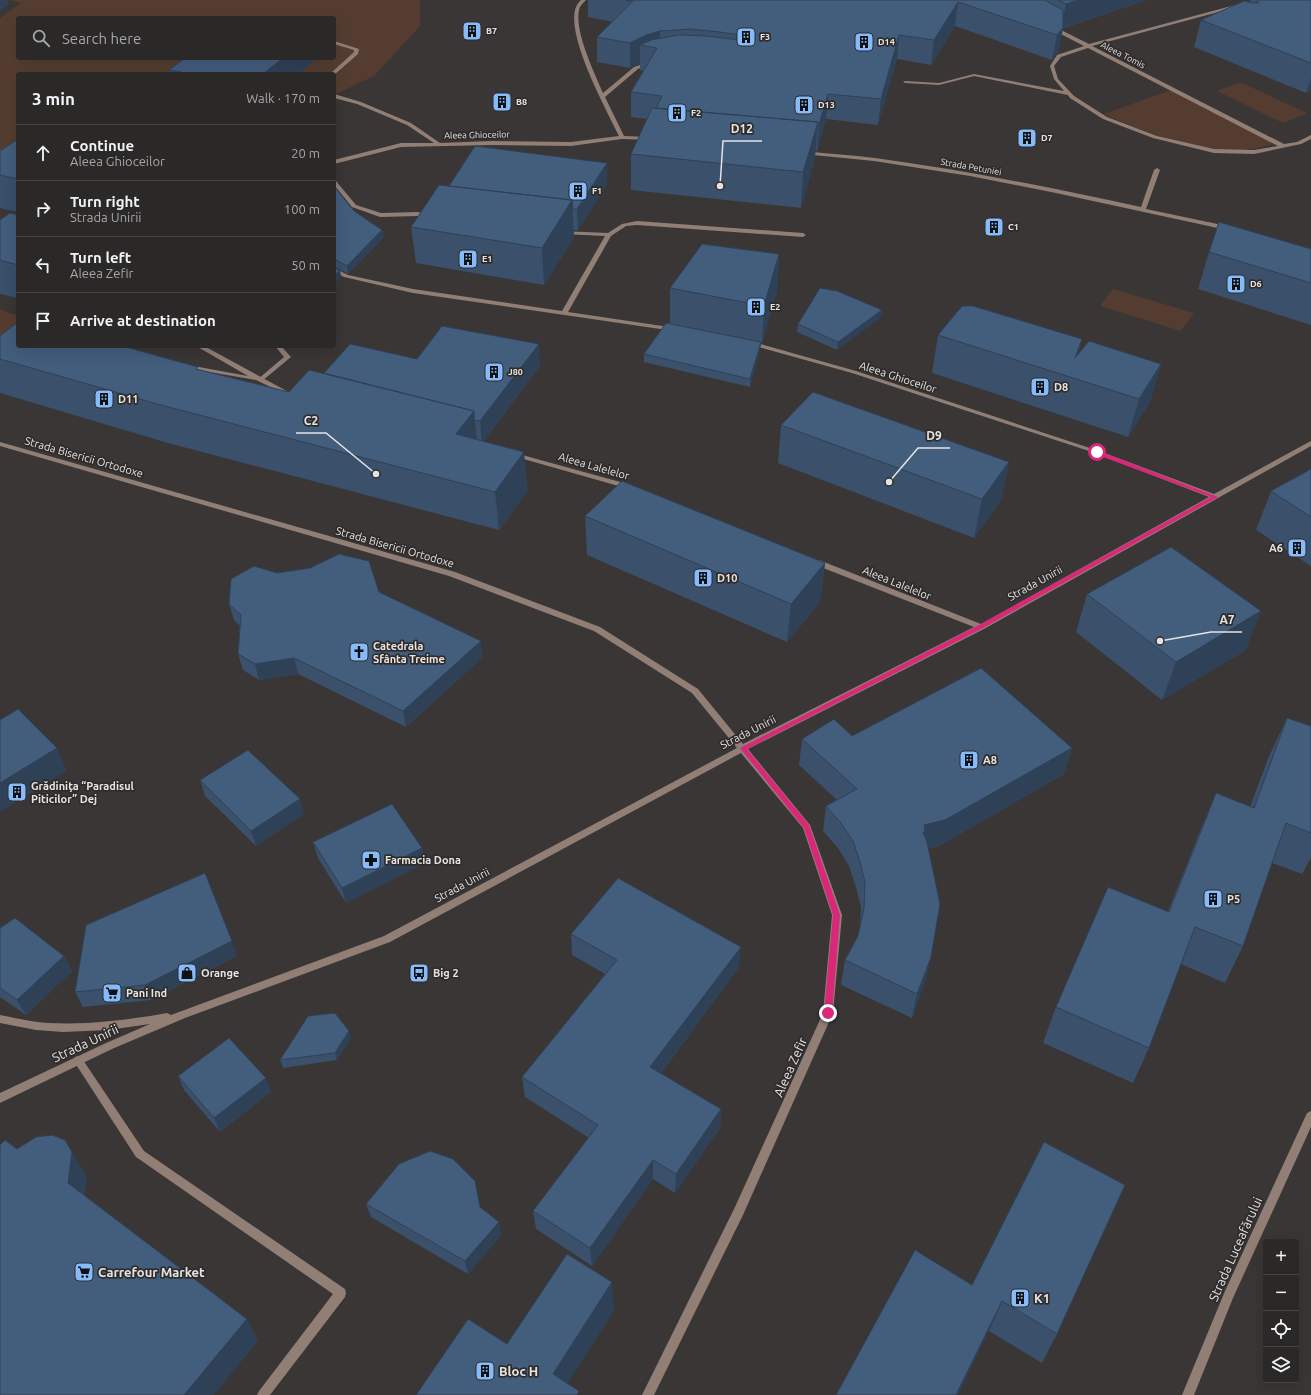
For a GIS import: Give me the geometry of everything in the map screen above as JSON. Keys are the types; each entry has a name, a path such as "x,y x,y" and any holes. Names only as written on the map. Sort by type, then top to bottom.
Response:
{"street":[{"path":"584,0 578,7 576,28 587,62 622,137 653,140"},
{"name":"Aleea Tomis","path":"1088,46 1238,5"},
{"path":"1205,14 1218,19"},
{"path":"1047,24 1088,46"},
{"path":"334,72 356,53 357,49 336,43"},
{"path":"1088,46 1059,56 1052,66 1056,79 1070,94 1105,118 1156,137 1214,151 1254,152 1299,143 1311,137"},
{"name":"Aleea Tomis","path":"1088,46 1283,146"},
{"path":"603,96 636,68 658,60"},
{"path":"905,82 939,84 974,75 1070,94"},
{"path":"336,97 359,103 409,124 439,144"},
{"name":"Aleea Ghioceilor","path":"336,162 401,146 492,142 571,144 622,137"},
{"name":"Strada Petuniei","path":"799,153 883,160 996,180 1143,209 1232,229"},
{"path":"1143,209 1157,170"},
{"path":"336,184 354,206 380,215 418,214 439,217"},
{"path":"564,313 608,235 624,226 637,223 803,235"},
{"path":"556,232 608,235"},
{"path":"336,271 346,276 413,291 684,331"},
{"name":"Aleea Ghioceilor","path":"744,342 767,346 854,372 1097,452 1216,497"},
{"path":"203,348 260,380 300,399"},
{"path":"183,366 260,380 288,357 280,348"},
{"name":"Strada Unirii","path":"0,1098 78,1060 182,1015 387,938 743,748 981,627 1311,443"},
{"name":"Strada Bisericii Ortodoxe","path":"0,444 452,574 597,629 695,691 743,748"},
{"name":"Aleea Lalelelor","path":"510,454 638,490"},
{"name":"Aleea Lalelelor","path":"806,558 981,627"},
{"name":"Aleea Zefir","path":"648,1395 739,1211 828,1013 837,915 807,827 743,748"},
{"name":"Strada Unirii","path":"0,1019 47,1027 91,1027 141,1022 182,1015"},
{"path":"78,1060 140,1154 341,1293 263,1395"},
{"name":"Strada Luceafărului","path":"1188,1395 1229,1295 1311,1116"}],"shaded area":[{"path":"10,0 420,0 420,26 374,76 336,94 336,72 16,72 16,171 0,181 0,18 21,3"},
{"path":"1240,82 1307,113 1283,123 1217,91"},
{"path":"1171,90 1275,144 1251,149 1233,150 1195,146 1157,135 1104,114"},
{"path":"1113,289 1194,313 1181,331 1100,306"},
{"path":"0,309 16,315 16,334 0,348"}],"building":[{"path":"626,0 1044,0 1063,10 1063,28 1057,35 958,2 934,40 899,35 881,99 828,94 818,125 818,122 656,108 662,96 631,92 657,48 640,45 651,40 678,35 706,36 748,41 752,38 748,36 690,29 660,31 646,35 630,43 597,37 633,1"},
{"path":"1058,0 1079,0 1066,4"},
{"path":"1258,0 1311,0 1311,63 1201,20 1244,1 1258,3"},
{"path":"182,60 280,60 266,72 181,72 169,70"},
{"path":"652,108 818,122 803,172 631,154"},
{"path":"16,140 16,179 0,175 0,151"},
{"path":"475,146 607,163 577,209 573,209 572,200 449,186"},
{"path":"439,185 572,200 542,248 411,227"},
{"path":"336,188 354,211 382,230 347,266 336,260"},
{"path":"10,213 16,214 16,264 0,260 0,220"},
{"path":"1219,222 1311,249 1311,283 1209,252"},
{"path":"702,244 779,254 764,306 670,288"},
{"path":"336,269 340,270 336,274"},
{"path":"820,288 837,291 882,310 838,342 798,324"},
{"path":"962,306 973,306 1082,339 1075,358 1089,341 1161,364 1139,399 938,335"},
{"path":"666,323 761,342 750,379 644,354"},
{"path":"16,324 16,348 129,348 198,367 196,369 289,392 309,370 474,411 456,434 524,452 495,492 157,404 0,359 0,336"},
{"path":"442,326 539,344 480,421 474,420 474,411 324,373 350,344 417,359"},
{"path":"813,392 1009,462 982,499 781,425"},
{"path":"1311,469 1311,517 1271,491"},
{"path":"622,481 825,563 791,604 585,516"},
{"path":"1171,547 1261,611 1176,662 1087,594"},
{"name":"Catedrala Sfânta Treime","path":"339,554 369,561 379,592 481,641 403,711 294,658 255,664 238,654 241,615 229,604 231,579 254,566 277,573 310,568"},
{"path":"981,668 1072,748 945,820 924,825 925,832 923,833 927,842 940,904 931,957 917,994 845,960 858,936 864,908 865,882 853,841 841,823 826,806 857,789 802,739 834,719 852,736"},
{"path":"18,709 57,748 0,783 0,720"},
{"name":"P5","path":"1287,718 1311,726 1311,833 1286,823 1243,946 1195,927 1149,1048 1056,1007 1108,887 1169,912 1216,793 1254,808"},
{"path":"248,750 300,799 251,831 200,780"},
{"name":"Farmacia Dona","path":"392,804 422,848 342,888 313,842"},
{"path":"205,873 232,941 145,985 75,992 86,925"},
{"path":"618,878 741,947 650,1067 721,1109 676,1174 653,1160 590,1248 533,1211 598,1125 522,1077 617,960 571,934"},
{"path":"15,918 64,956 17,1000 0,988 0,928"},
{"path":"335,1013 349,1031 335,1053 280,1060 308,1016"},
{"path":"229,1038 266,1078 214,1118 178,1076"},
{"name":"Carrefour Market","path":"52,1135 65,1140 72,1152 68,1183 247,1319 184,1395 0,1395 0,1145 5,1140 17,1149 36,1137"},
{"name":"K1","path":"1044,1142 1125,1185 1057,1334 1002,1301 956,1395 836,1395 915,1250 972,1285"},
{"path":"430,1151 453,1159 475,1181 480,1207 499,1222 465,1261 366,1204 399,1164"},
{"path":"567,1254 612,1282 553,1374 579,1391 577,1395 416,1395 468,1319 507,1344"}],"place":[{"name":"B7","path":"472,31"},
{"name":"F3","path":"746,37"},
{"name":"D14","path":"864,42"},
{"name":"B8","path":"502,102"},
{"name":"D13","path":"804,105"},
{"name":"F2","path":"677,113"},
{"name":"D7","path":"1027,138"},
{"name":"D12","path":"720,186"},
{"name":"F1","path":"578,191"},
{"name":"C1","path":"994,227"},
{"name":"E1","path":"468,259"},
{"name":"D6","path":"1236,284"},
{"name":"E2","path":"756,307"},
{"name":"J80","path":"494,372"},
{"name":"D8","path":"1040,387"},
{"name":"D11","path":"104,399"},
{"name":"C2","path":"376,474"},
{"name":"D9","path":"889,482"},
{"name":"A6","path":"1297,548"},
{"name":"D10","path":"703,578"},
{"name":"A7","path":"1160,641"},
{"name":"Catedrala Sfânta Treime","path":"359,652"},
{"name":"A8","path":"969,760"},
{"name":"Grădinița “Paradisul Piticilor” Dej","path":"17,792"},
{"name":"Farmacia Dona","path":"371,860"},
{"name":"P5","path":"1213,899"},
{"name":"Orange","path":"187,973"},
{"name":"Big 2","path":"419,973"},
{"name":"Pani Ind","path":"112,993"},
{"name":"Carrefour Market","path":"84,1272"},
{"name":"K1","path":"1020,1298"},
{"name":"Bloc H","path":"485,1371"}],"route":[{"path":"828,1013 837,915 807,827 743,748 981,627 1216,497 1097,452"}]}
